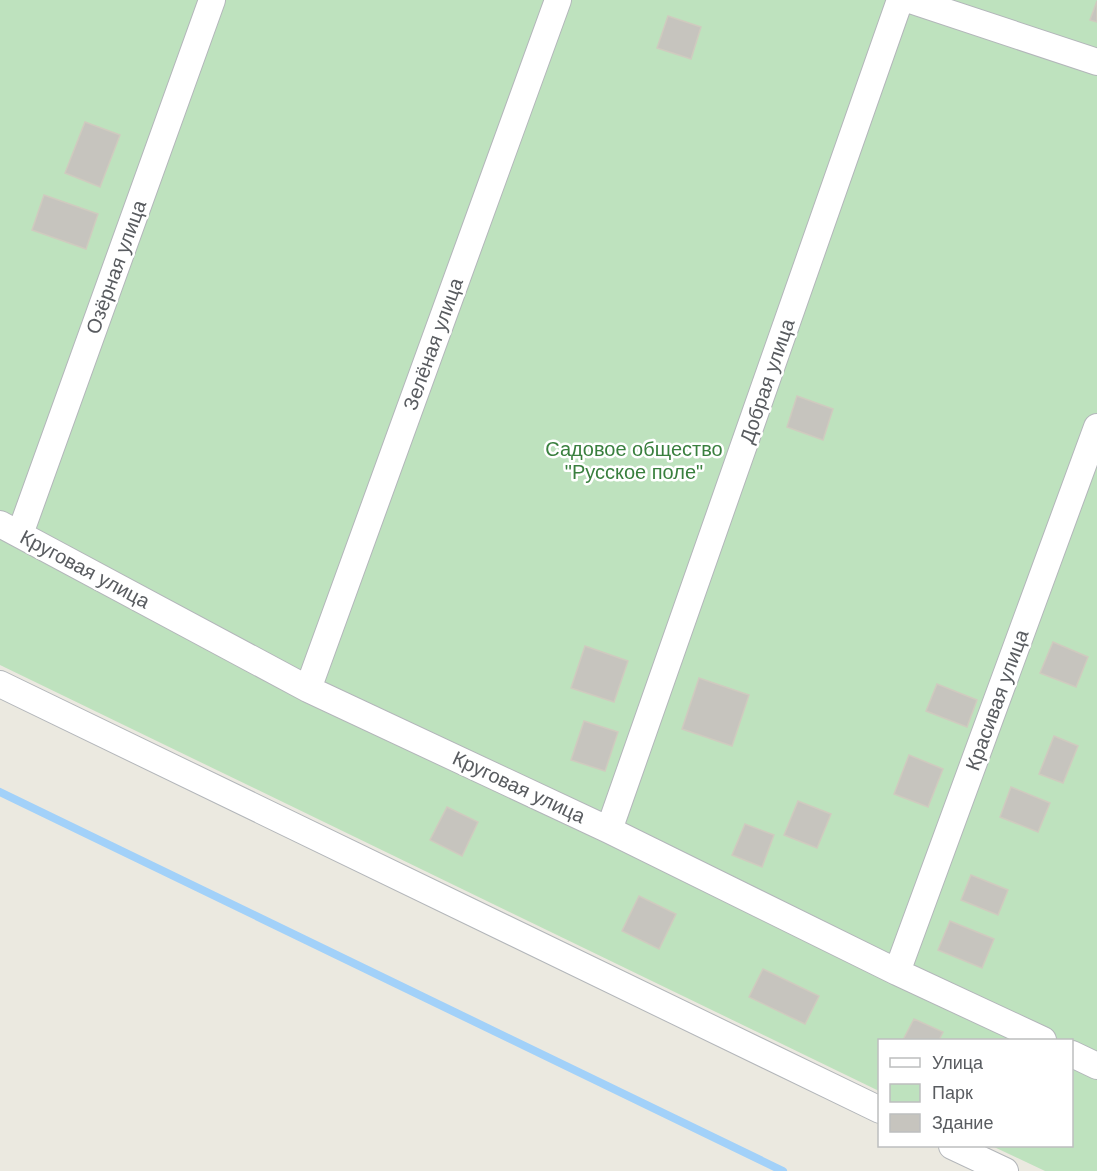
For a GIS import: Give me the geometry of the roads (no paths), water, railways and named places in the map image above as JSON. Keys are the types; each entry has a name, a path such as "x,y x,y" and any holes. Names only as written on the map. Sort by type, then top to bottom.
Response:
{"street":[{"name":"Озёрная улица","path":"10,529 212,0"},
{"name":"Зелёная улица","path":"308,689 558,0"},
{"name":"Добрая улица","path":"609,830 900,0"},
{"path":"910,0 1097,62"},
{"name":"Красивая улица","path":"897,972 1097,427"},
{"name":"Круговая улица","path":"10,529 308,689 609,830 1039,1039"},
{"path":"0,684 878,1110"},
{"path":"1073,1055 1097,1066"},
{"path":"954,1147 1005,1171"}],"waterway":[{"path":"0,792 783,1171"}],"park label":[{"name":"Садовое общество \"Русское поле\"","path":"634,460"}]}
